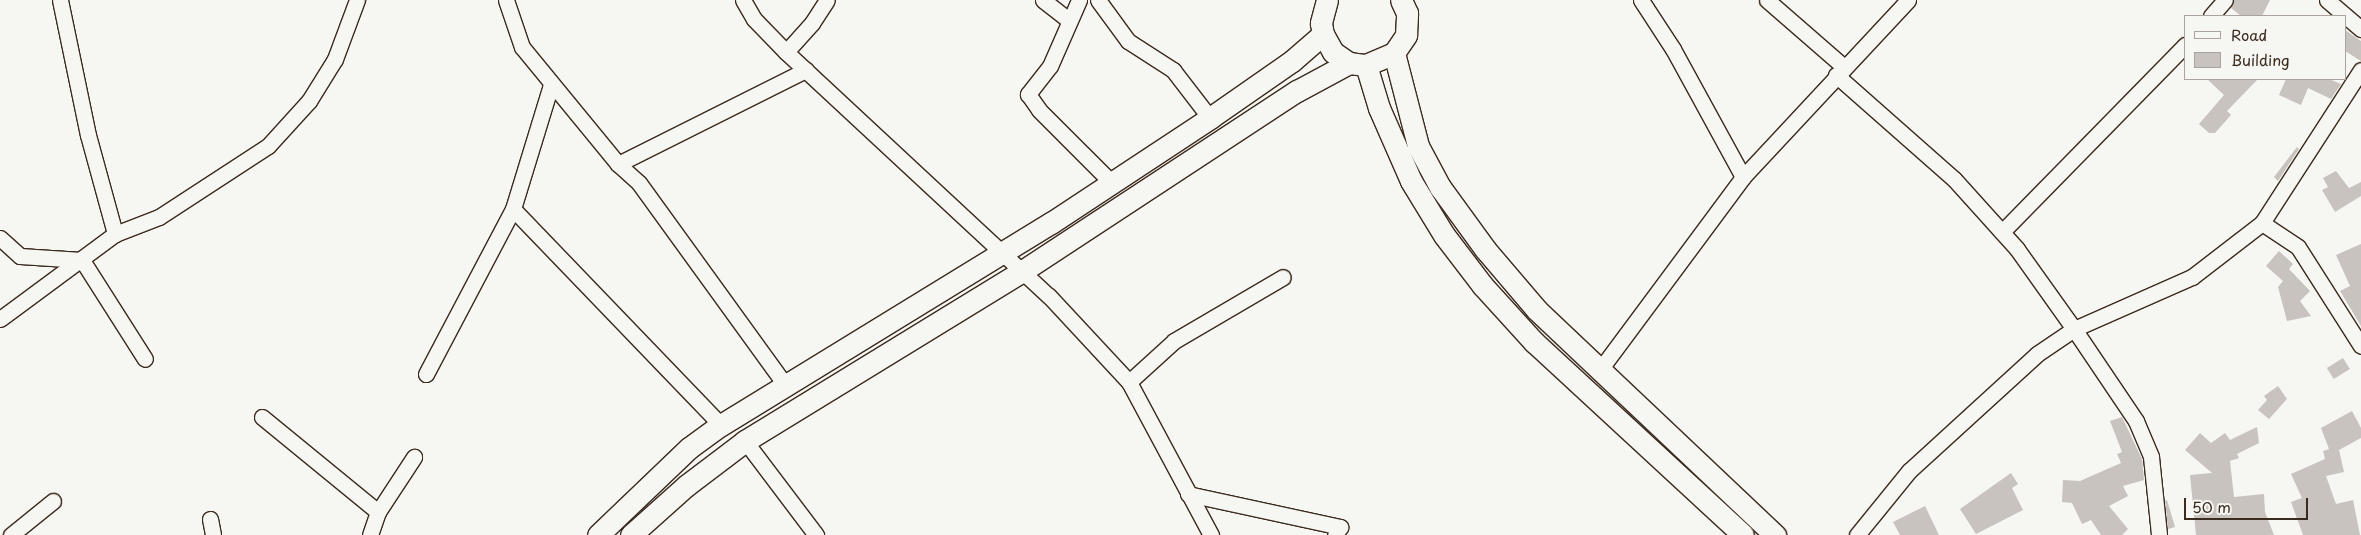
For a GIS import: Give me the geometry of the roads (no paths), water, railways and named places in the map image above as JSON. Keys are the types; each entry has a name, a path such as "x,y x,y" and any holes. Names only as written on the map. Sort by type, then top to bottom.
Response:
{"main road":[{"path":"1327,0 1321,23 1323,34 1332,52 1358,64 1411,181 1444,235 1483,286 1534,342 1743,535"},
{"path":"632,535 687,485 745,442 1021,272 1297,91 1358,64 1394,53 1406,35 1407,4"},
{"path":"598,535 689,448 720,425 1001,252 1210,118 1292,61 1323,34"},
{"path":"1394,53 1418,146 1440,188 1485,249 1537,310 1599,371 1775,535"}],"street":[{"path":"60,0 88,135 115,234"},
{"path":"0,319 115,234 158,217 268,146 309,101 335,59 357,0"},
{"path":"506,0 522,47 551,85 618,164 638,183 785,385"},
{"path":"742,0 754,19 786,52 1049,296 1129,382 1210,535"},
{"path":"786,52 812,24 827,0"},
{"path":"1043,0 1069,20"},
{"path":"1079,0 1050,66 1028,94 1040,110 1111,182"},
{"path":"1098,0 1128,41 1173,70 1210,118"},
{"path":"1641,0 1673,49 1743,177"},
{"path":"1767,0 1906,134 2002,232 2074,329 2136,421 2151,457 2159,535"},
{"path":"1599,371 1743,177 1908,0"},
{"path":"2212,15 2225,0"},
{"path":"2327,0 2345,15"},
{"path":"2346,16 2361,29"},
{"path":"2002,232 2184,46"},
{"path":"618,164 806,70"},
{"path":"1856,535 1909,471 2036,354 2074,329 2192,277 2262,223 2361,70"},
{"path":"426,374 513,209 551,85"},
{"path":"513,209 720,425"},
{"path":"2262,223 2298,247 2361,346"},
{"path":"0,238 20,256 82,260"},
{"path":"82,260 145,359"},
{"path":"1129,382 1174,341 1283,277"},
{"path":"262,417 378,512"},
{"path":"745,442 816,535"},
{"path":"370,535 378,512 414,457"},
{"path":"1188,494 1340,527 1335,535"},
{"path":"11,535 52,501"},
{"path":"210,519 213,535"}]}
